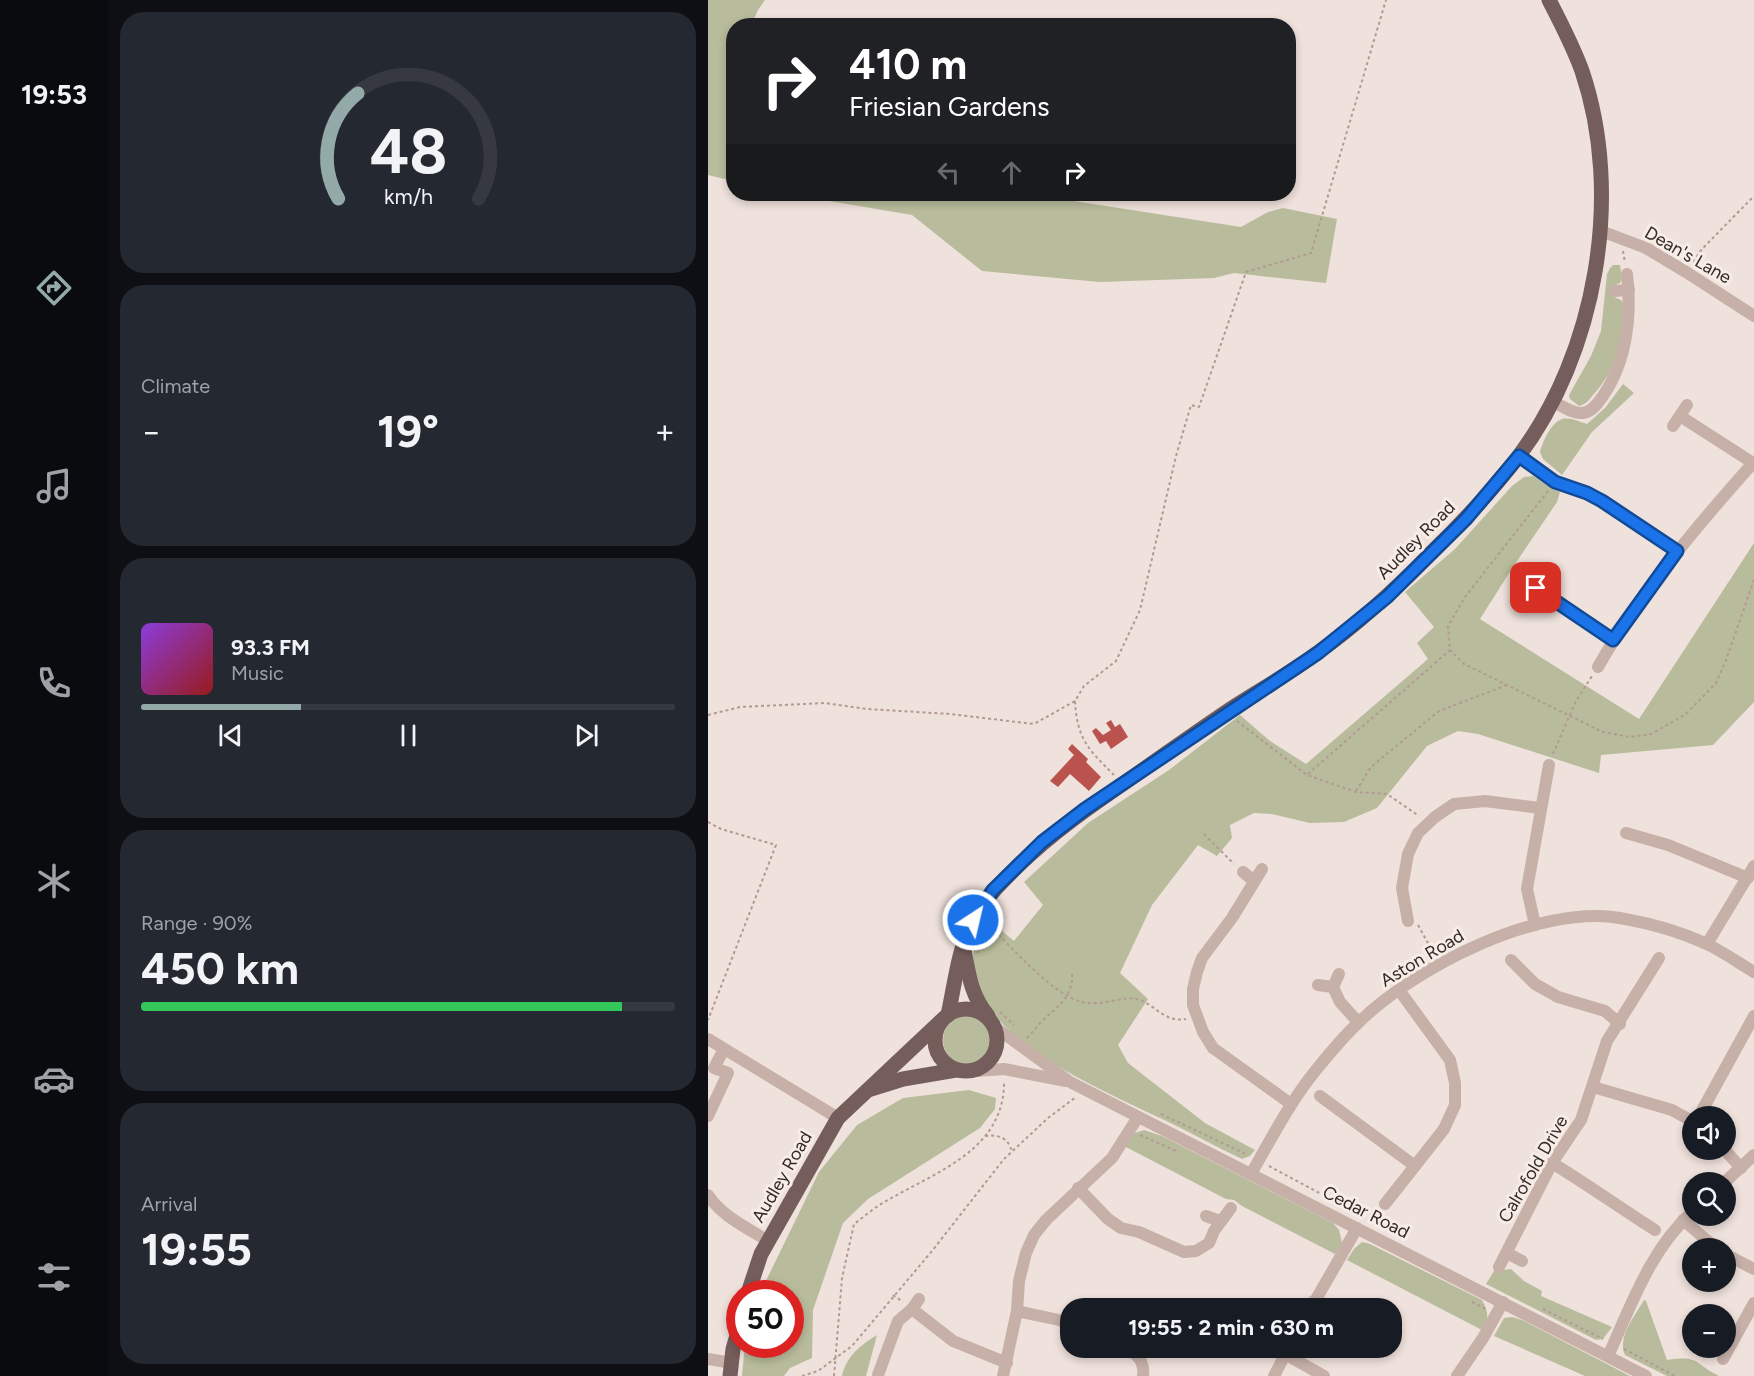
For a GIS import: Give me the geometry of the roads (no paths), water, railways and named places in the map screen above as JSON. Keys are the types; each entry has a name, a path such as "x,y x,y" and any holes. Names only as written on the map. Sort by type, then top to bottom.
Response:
{"main road":[{"name":"Audley Road","path":"752,1280 761,1254 838,1118 945,1018 954,977 973,920 993,890 1042,842 1123,783 1318,653 1387,597 1466,519 1519,456 1552,401 1566,372 1592,295 1601,231 1600,161 1594,118 1582,73 1566,32 1549,0"},
{"path":"964,945 976,1002 995,1020 998,1037 996,1051 990,1061 975,1071 956,1070 945,1063 936,1046 936,1033 945,1018 959,1010 970,1009 995,1020"},
{"name":"Audley Road","path":"866,1091 903,1079 956,1070"}],"street":[{"name":"Dean's Lane","path":"1601,231 1646,248 1754,316"},
{"path":"1552,401 1575,412 1585,413 1596,405 1616,376 1623,355 1630,298 1627,274"},
{"path":"1614,291 1629,290"},
{"path":"1598,667 1613,640 1677,551 1753,464 1677,421 1688,405"},
{"path":"1519,456 1555,482 1602,501 1677,551"},
{"path":"1517,575 1613,640"},
{"path":"1535,925 1527,889 1549,765"},
{"path":"1408,921 1402,888 1407,854 1418,833 1429,822 1454,804 1485,801 1540,808"},
{"path":"1626,833 1668,844 1748,878"},
{"path":"1707,944 1754,866"},
{"path":"1262,869 1232,918 1202,958 1193,989 1193,1005 1203,1032 1214,1048 1291,1104"},
{"path":"1243,872 1254,880"},
{"name":"Aston Road","path":"1251,1174 1291,1104 1316,1070 1359,1022 1399,990 1462,952 1535,925 1590,916 1619,918 1707,944 1754,972"},
{"name":"Calrofold Drive","path":"1499,1267 1552,1163 1581,1120 1608,1041 1659,958"},
{"path":"1511,960 1535,984 1558,997 1605,1011 1620,1024"},
{"path":"1339,974 1333,987 1340,1002 1359,1022"},
{"path":"1318,985 1333,987"},
{"path":"1385,1204 1444,1129 1455,1105 1455,1083 1450,1060 1399,990"},
{"path":"1704,1106 1754,1016"},
{"path":"995,1020 1070,1082"},
{"path":"708,1040 838,1118"},
{"path":"708,1116 728,1073 714,1068 724,1048"},
{"path":"975,1071 1004,1069 1070,1082"},
{"name":"Cedar Road","path":"1070,1082 1082,1096 1138,1117 1251,1174 1359,1222 1503,1302 1646,1376"},
{"path":"1593,1087 1682,1115"},
{"path":"1320,1096 1415,1166"},
{"path":"1003,1376 1017,1311 1018,1281 1026,1252 1034,1235 1078,1188 1112,1158 1138,1117"},
{"path":"1736,1172 1754,1155"},
{"path":"1734,1160 1741,1168"},
{"path":"1552,1163 1655,1230"},
{"path":"1078,1188 1108,1219 1121,1227 1139,1232 1184,1252 1196,1251 1209,1243 1220,1221 1231,1208"},
{"path":"708,1195 712,1202 728,1215 768,1241"},
{"path":"1206,1216 1220,1221"},
{"path":"1315,1298 1359,1222"},
{"path":"1608,1356 1641,1282 1668,1238 1682,1223"},
{"path":"1697,1226 1707,1238"},
{"path":"1507,1253 1522,1261"},
{"path":"1736,1260 1754,1269"},
{"path":"1458,1376 1503,1302"},
{"path":"878,1375 898,1321 915,1304 954,1341 1007,1363"},
{"path":"1723,1359 1754,1304"},
{"path":"1017,1311 1060,1320"},
{"path":"1140,1358 1144,1368 1143,1376"},
{"path":"1274,1376 1283,1358"},
{"path":"1297,1358 1324,1376"},
{"path":"708,1359 731,1370"}]}
